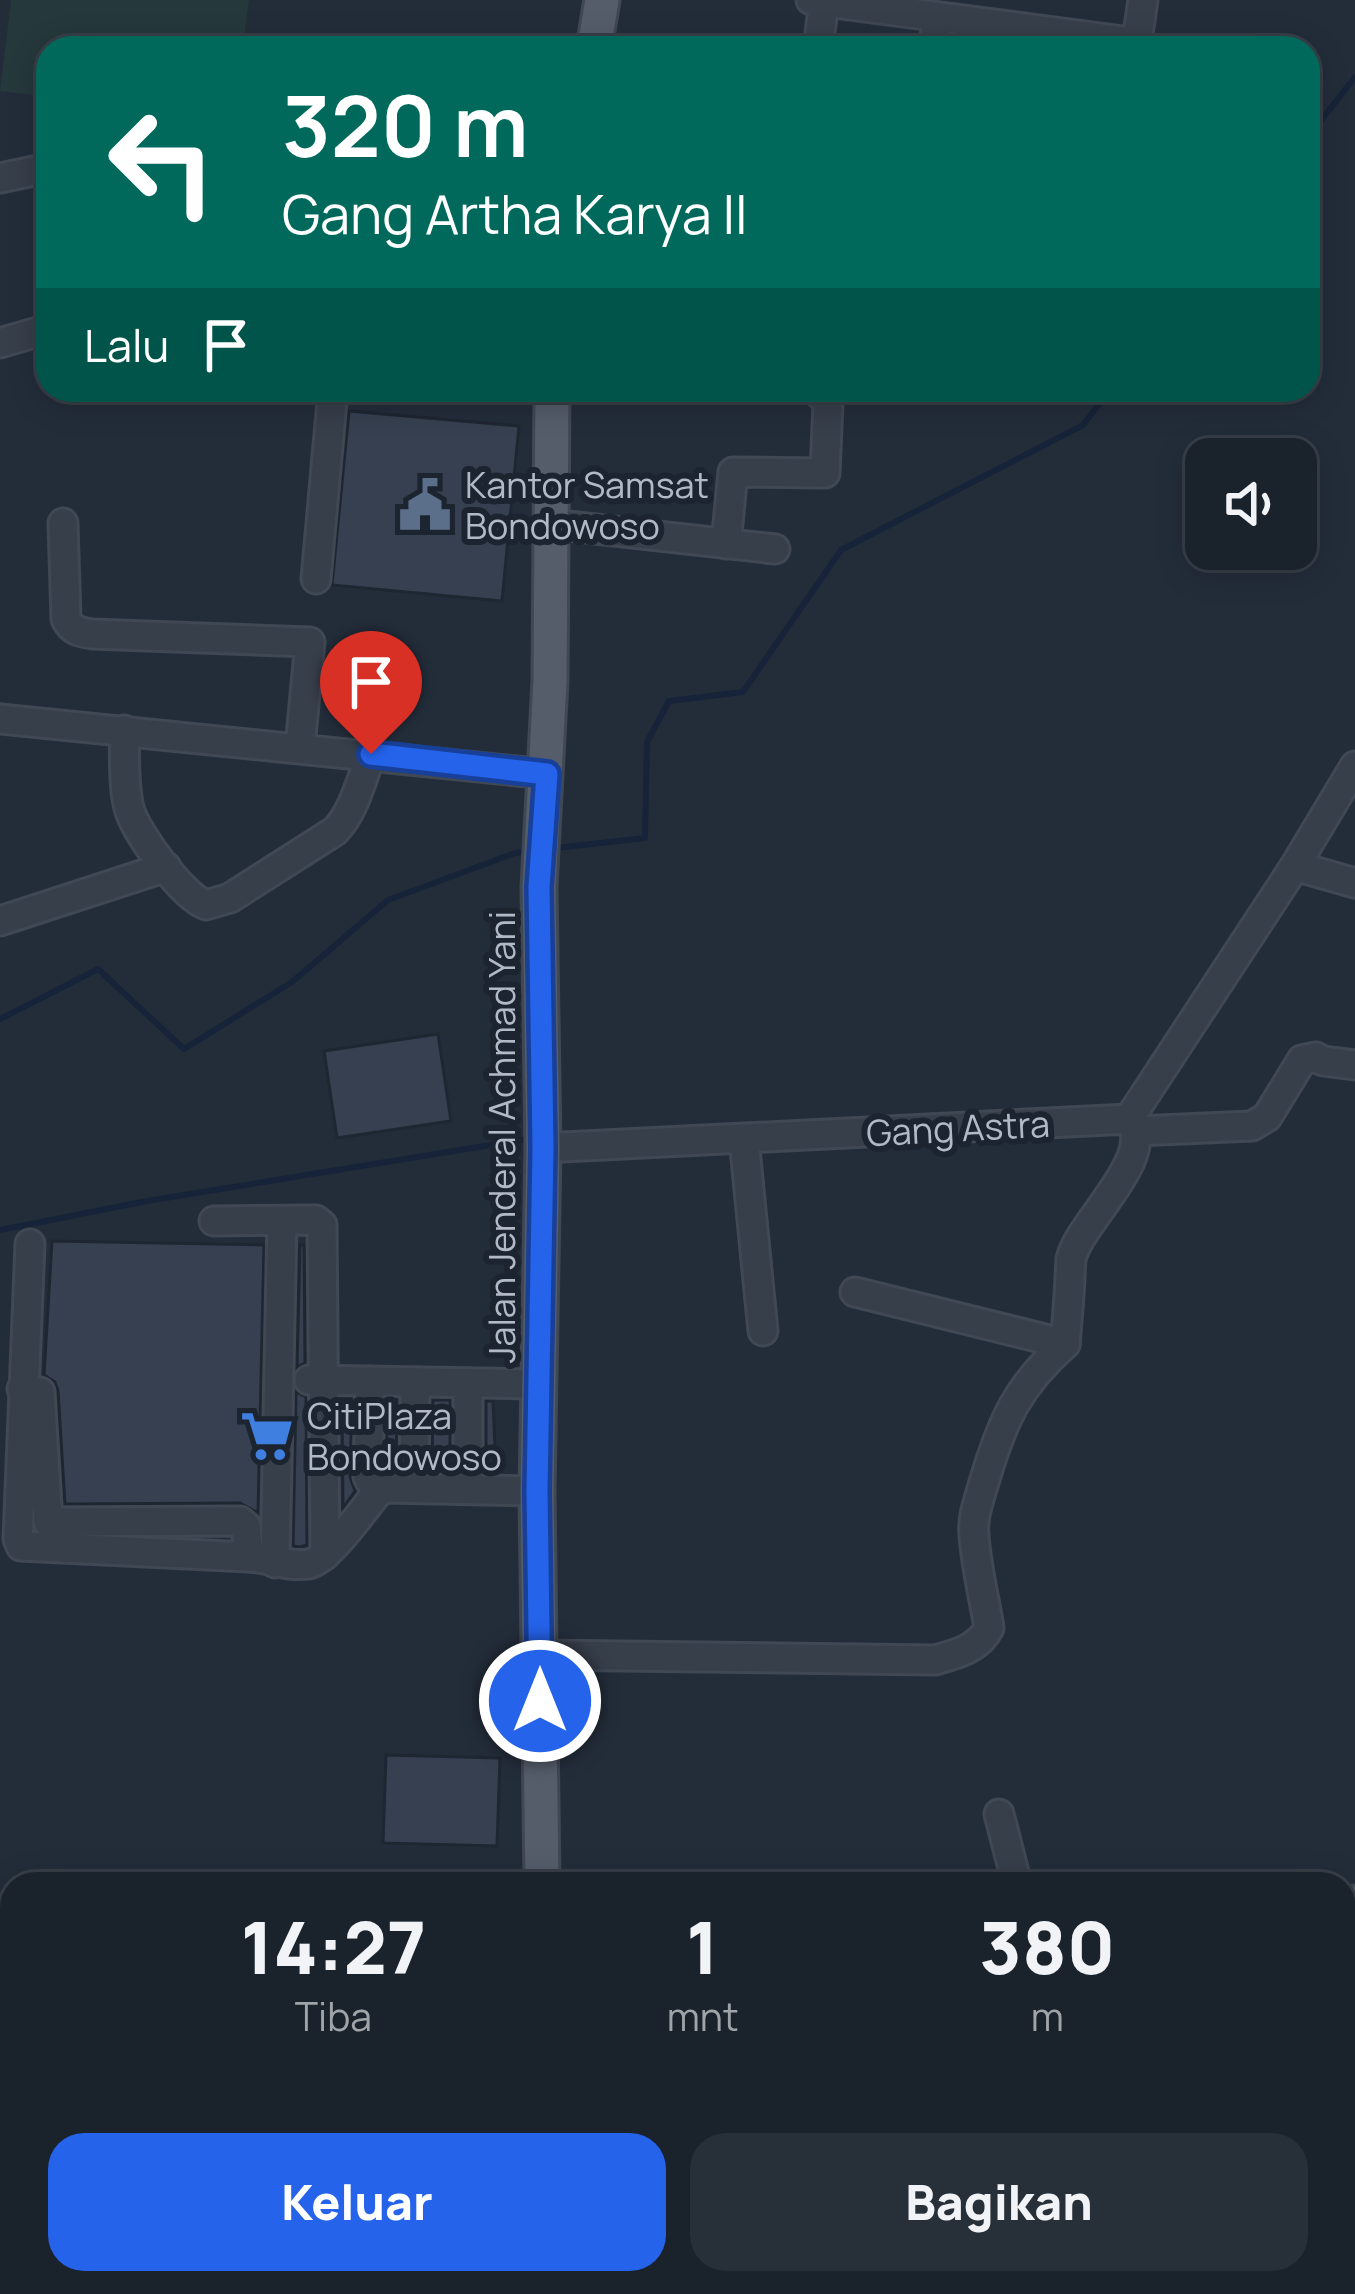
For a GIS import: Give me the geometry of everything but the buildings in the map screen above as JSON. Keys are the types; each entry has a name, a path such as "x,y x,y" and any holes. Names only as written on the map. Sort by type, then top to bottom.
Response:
{"main road":[{"path":"596,36 602,0"},
{"name":"Jalan Jenderal Achmad Yani","path":"542,1872 537,1491 542,1136 539,887 547,774 551,402"}],"street":[{"path":"1138,36 1143,0"},
{"path":"818,36 818,1 937,16 988,11 1019,36"},
{"path":"935,36 937,16"},
{"path":"0,178 36,170"},
{"path":"0,343 36,332"},
{"path":"316,579 332,402"},
{"path":"726,544 733,472 825,473 827,402"},
{"path":"63,523 66,619 78,632 310,642 300,747"},
{"path":"551,524 775,549"},
{"path":"0,719 547,774"},
{"path":"124,730 129,808 135,823 166,867 197,902 206,905 230,898 344,822 371,754"},
{"path":"540,1655 935,1660 982,1641 989,1628 974,1516 1007,1415 1045,1361 1065,1344 1071,1259 1077,1243 1123,1174 1137,1139 1132,1125 1355,766"},
{"path":"1295,866 1355,883"},
{"path":"0,921 166,867"},
{"name":"Gang Astra","path":"542,1136 744,1139 1132,1125 1252,1126 1268,1117 1302,1060 1316,1057 1355,1065"},
{"path":"744,1139 763,1331"},
{"path":"214,1221 316,1220 322,1225 325,1555"},
{"path":"262,1560 280,1380 282,1221"},
{"path":"30,1244 22,1389 40,1392 48,1535 239,1521 262,1560"},
{"path":"855,1292 1065,1344"},
{"path":"280,1380 540,1384"},
{"path":"370,1381 368,1477 377,1493"},
{"path":"414,1487 416,1382"},
{"path":"468,1383 468,1489"},
{"path":"262,1560 310,1564 325,1555 386,1488 537,1491"},
{"path":"999,1814 1014,1872"}],"shaded area":[{"path":"11,0 249,0 244,36 36,36 36,96 0,91"}],"waterway":[{"path":"1320,122 1355,77"},
{"path":"555,848 645,838 647,742 669,701 743,692 841,550 1083,425 1101,402"},
{"path":"0,1019 98,969 184,1049 292,982 388,900 530,851"},
{"path":"0,1230 147,1201 534,1138"}],"place":[{"name":"Kantor Samsat Bondowoso","path":"425,505"},
{"name":"CitiPlaza Bondowoso","path":"267,1436"}],"route":[{"path":"371,754 547,774 539,887 543,1148 537,1491 540,1701"}]}
